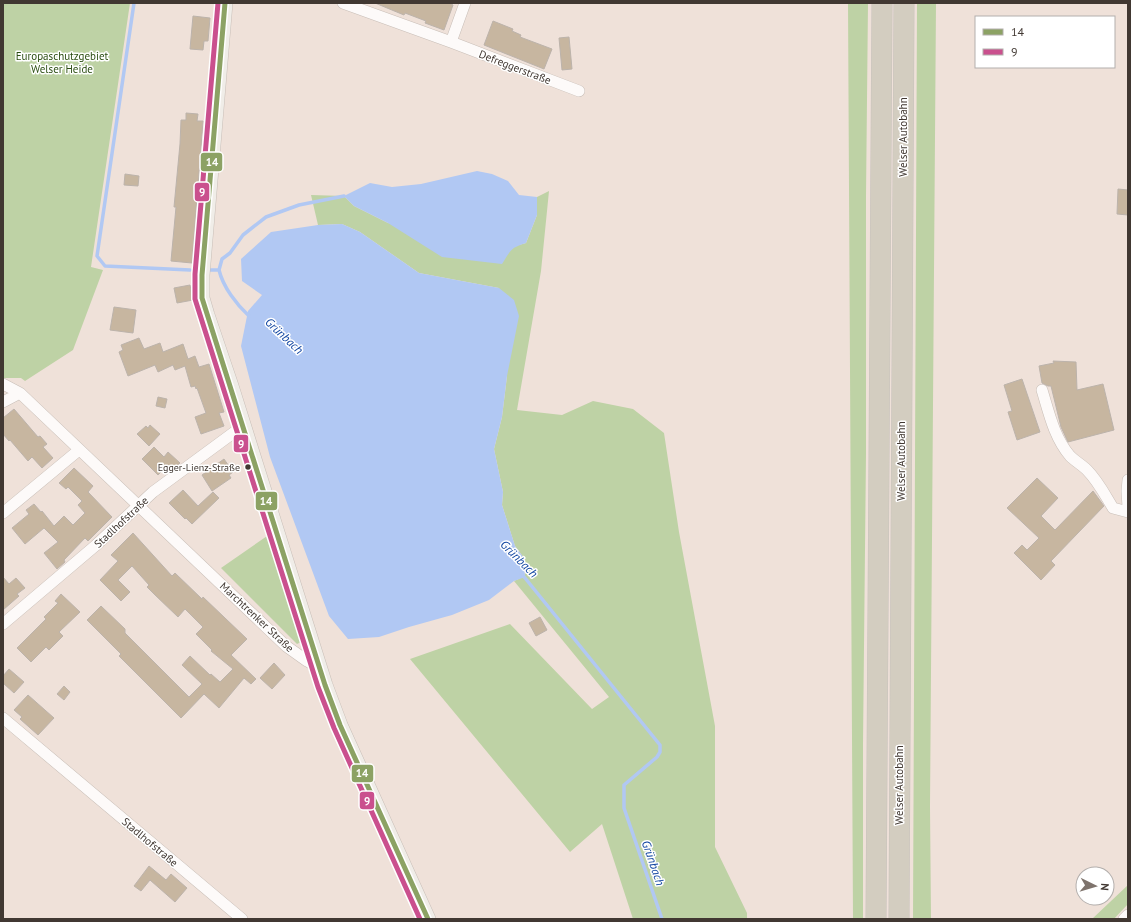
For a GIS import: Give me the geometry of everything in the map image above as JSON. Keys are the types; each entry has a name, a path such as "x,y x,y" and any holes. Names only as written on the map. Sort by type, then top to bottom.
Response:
{"highway":[{"name":"Welser Autobahn","path":"876,919 882,3"},
{"name":"Welser Autobahn","path":"899,919 904,3"}],"street":[{"path":"225,3 202,270 202,298 320,668 340,725 428,919"},
{"name":"Defreggerstraße","path":"343,3 452,42 579,91"},
{"path":"452,42 465,3"},
{"path":"3,384 20,393 139,505"},
{"path":"1042,390 1053,426 1061,443 1070,456 1086,469 1113,508 1128,512"},
{"path":"3,402 20,393"},
{"name":"Stadlhofstraße","path":"3,624 95,546 153,492 244,426"},
{"path":"3,513 79,450"},
{"path":"1128,480 1128,507"},
{"name":"Marchtrenker Straße","path":"139,505 286,646 320,668"},
{"name":"Stadlhofstraße","path":"3,718 242,919"},
{"path":"1124,919 1128,915"}],"green space":[{"name":"Europaschutzgebiet Welser Heide","path":"3,3 130,3 91,267 103,270 73,350 25,381 21,378 3,378"},
{"path":"848,3 868,3 863,919 853,919"},
{"path":"917,3 936,3 930,807 931,919 913,919"},
{"path":"549,191 541,271 517,410 562,415 593,401 633,409 664,433 679,532 715,726 715,847 747,913 747,919 633,919 602,824 570,852 410,659 510,624 592,709 609,697 514,581 525,576 524,558 515,546 502,505 503,492 494,449 502,417 507,376 499,288 419,273 360,232 342,224 318,225 311,195 344,196 354,206 388,223 511,249 515,246 526,243 537,215 537,197"},
{"path":"270,534 303,641 297,644 221,568"},
{"path":"1128,885 1128,904 1114,919 1092,919 1106,906 1115,906 1115,897"}],"water":[{"path":"477,171 492,174 508,181 519,195 537,197 537,215 526,243 511,250 502,264 442,257 388,223 354,206 344,196 370,183 392,187 421,184"},
{"path":"342,224 360,232 419,273 499,288 514,300 519,316 507,376 502,417 494,449 503,492 502,505 515,546 524,558 525,577 514,581 489,600 452,615 379,637 348,639 329,616 270,457 241,346 248,311 262,295 242,281 241,259 271,232 318,225"}],"building":[{"path":"375,3 449,3 453,5 444,30 425,23 426,21 405,13 404,15"},
{"path":"193,16 210,18 208,41 204,41 203,50 190,49"},
{"path":"493,21 513,29 512,31 521,35 520,37 552,49 544,69 484,45"},
{"path":"569,37 572,69 562,70 559,38"},
{"path":"186,113 198,114 197,121 203,121 192,263 171,261 181,120 186,120"},
{"path":"125,174 139,176 138,186 124,185"},
{"path":"1118,189 1128,190 1128,215 1117,214"},
{"path":"190,285 193,300 177,303 174,288"},
{"path":"114,307 136,310 133,333 110,330"},
{"path":"139,338 144,349 160,343 163,352 183,344 188,359 195,356 199,367 209,364 224,412 219,413 224,426 201,434 195,417 206,413 197,388 196,389 195,386 191,387 185,366 175,370 173,365 158,372 155,365 128,376 119,352 123,350 121,345"},
{"path":"1053,361 1076,362 1077,390 1103,384 1114,430 1068,442 1061,427 1051,386 1042,383 1039,366 1054,363"},
{"path":"1022,379 1040,432 1017,440 1008,412 1012,411 1004,385"},
{"path":"158,397 167,399 165,408 156,406"},
{"path":"14,409 38,437 40,436 47,444 43,447 53,458 42,468 32,457 28,461 3,434 3,418"},
{"path":"150,425 160,434 149,446 137,434 146,426 148,428"},
{"path":"154,447 164,457 168,452 180,463 173,469 168,465 158,475 142,459"},
{"path":"224,459 233,472 229,475 231,478 212,491 202,475"},
{"path":"74,468 93,486 88,492 112,517 88,541 85,538 64,560 65,562 57,569 44,553 58,542 44,528 25,544 12,528 29,514 26,510 34,504 41,512 42,511 54,526 64,516 73,525 85,513 78,505 82,501 68,487 66,489 59,483"},
{"path":"1037,478 1058,498 1041,516 1055,530 1093,491 1104,506 1051,561 1055,565 1041,580 1014,553 1022,545 1027,550 1039,538 1007,508"},
{"path":"183,490 198,506 213,492 219,498 192,524 169,503"},
{"path":"133,533 172,576 175,573 202,599 203,597 247,639 231,655 256,679 251,684 244,678 219,708 204,694 181,718 119,656 121,654 87,620 101,606 125,629 125,633 189,697 202,684 182,665 190,656 210,675 211,674 220,682 233,669 211,651 212,650 196,634 203,627 185,609 178,617 147,587 149,585 132,566 118,580 130,592 121,601 100,580 118,561 111,555"},
{"path":"3,577 9,584 16,578 25,588 17,594 19,596 3,610"},
{"path":"61,594 80,612 59,632 63,636 49,650 46,647 31,662 17,648 46,619 44,617 58,603 55,601"},
{"path":"540,617 547,630 536,636 529,623"},
{"path":"274,663 285,675 272,689 260,678"},
{"path":"9,669 24,682 14,693 3,683 3,676"},
{"path":"64,686 70,692 64,700 57,694"},
{"path":"28,695 54,718 38,735 20,719 22,717 14,710"},
{"path":"149,866 166,880 171,874 187,888 175,902 150,880 141,891 134,886"}],"waterway":[{"name":"Grünbach","path":"134,3 97,256 105,266 190,270"},
{"path":"219,270 222,259 230,253 243,235 266,217 299,205 344,196"},
{"name":"Grünbach","path":"209,270 219,270 231,295 249,316"},
{"name":"Grünbach","path":"521,573 660,745 660,752 657,757 624,785 624,808 662,919"}],"transit line":[{"name":"9","path":"218,3 195,274 195,299 318,687 334,728 420,919"},
{"name":"14","path":"225,3 202,275 202,298 325,685 340,725 428,919"}],"place":[{"name":"Egger-Lienz-Straße","path":"248,467"}]}
